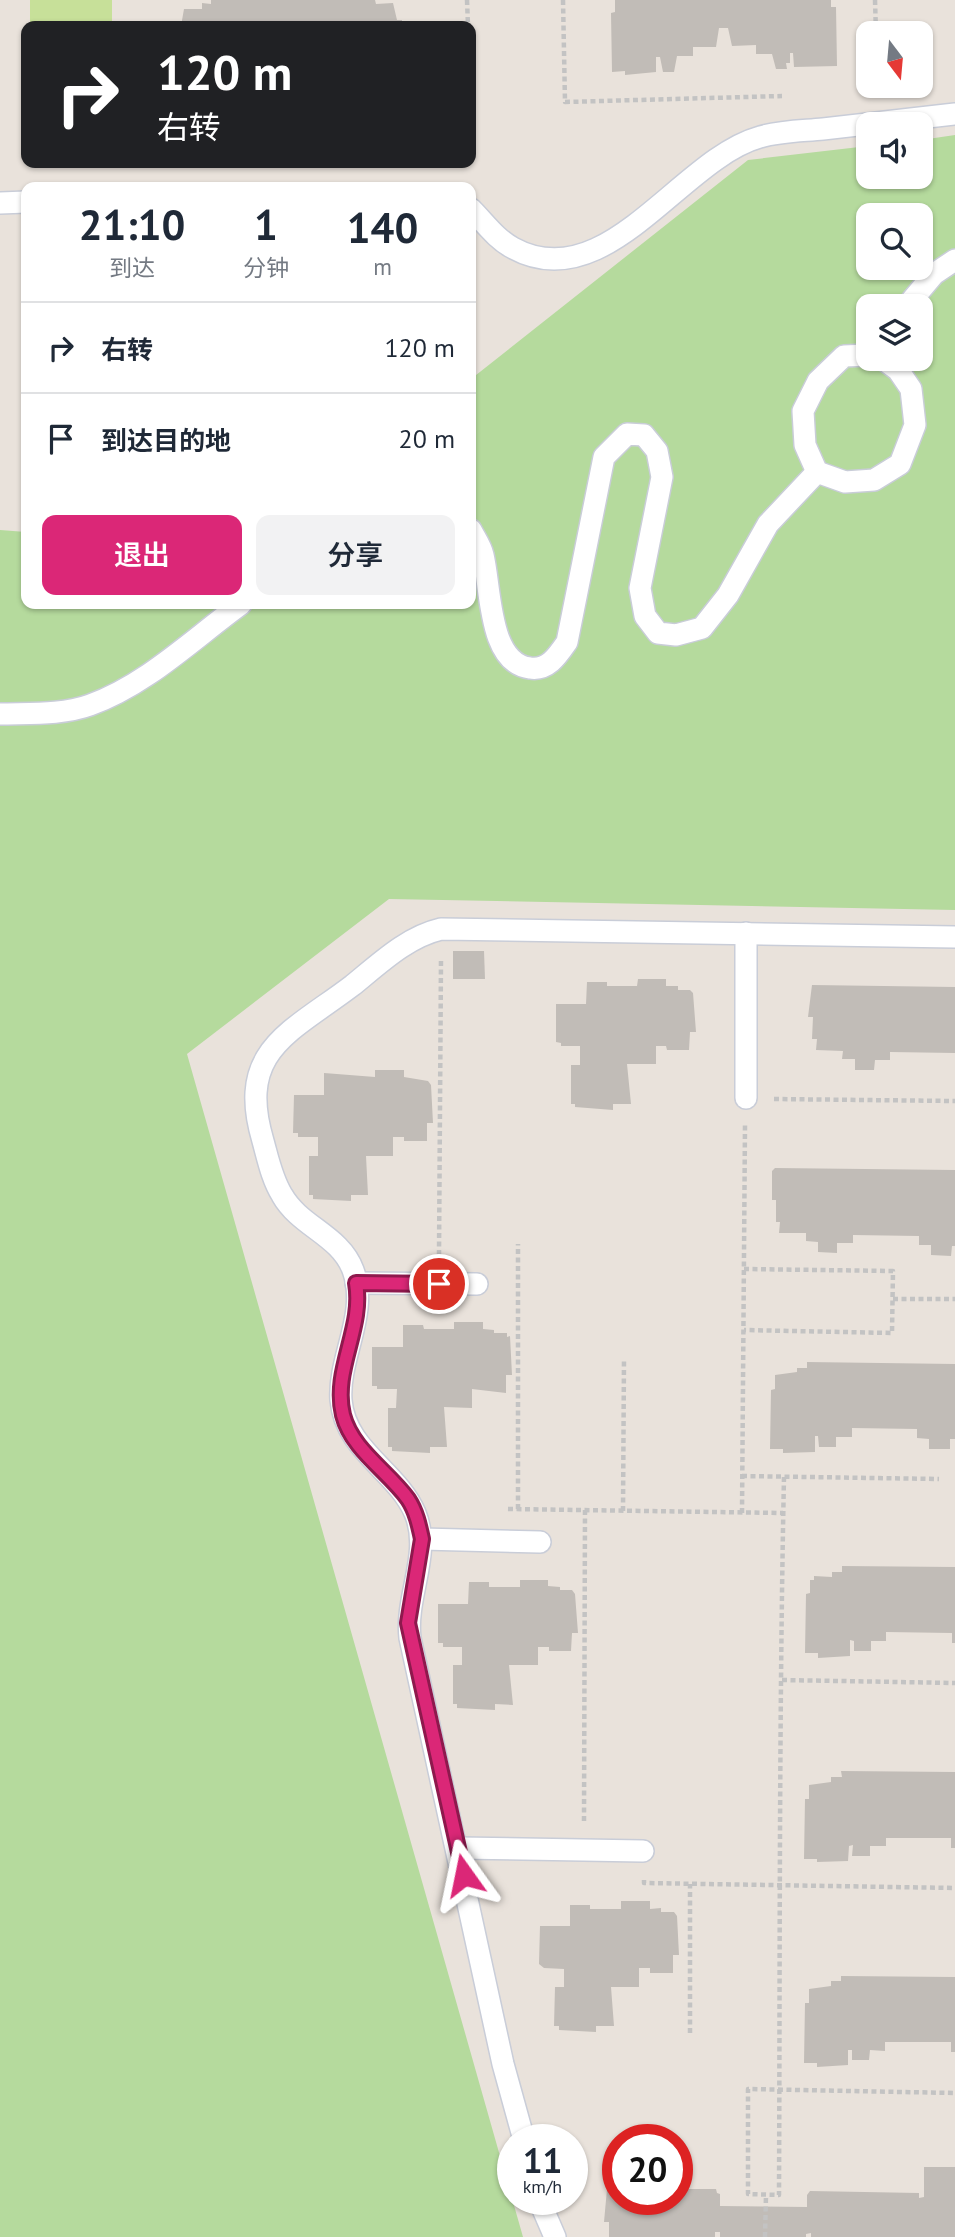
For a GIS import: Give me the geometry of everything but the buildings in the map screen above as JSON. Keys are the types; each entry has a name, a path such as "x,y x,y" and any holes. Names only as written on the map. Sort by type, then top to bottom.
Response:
{"lane":[{"path":"476,215 513,248 541,258 573,259 609,243 726,153 760,137 955,114"},
{"path":"0,202 21,202"},
{"path":"917,294 934,274 955,260"},
{"path":"856,356 844,356 818,381 803,411 805,445 817,472 845,482 874,480 900,464 915,425 911,389 899,371"},
{"path":"476,540 482,552 496,634 504,652 519,667 537,670 554,660 567,642 604,457 627,433 644,435 657,451 662,477 640,588 645,616 658,633 676,635 702,628 728,596 768,524 817,472"},
{"path":"0,714 42,713 88,706 130,687 234,609"},
{"path":"520,2124 503,2064 408,1623 422,1539 408,1500 356,1441 343,1415 342,1381 356,1316 356,1283 353,1270 335,1242 298,1217 281,1195 256,1116 253,1091 256,1080 265,1059 280,1041 405,944 441,929 955,937"},
{"path":"746,933 746,1098"},
{"path":"356,1283 477,1284"},
{"path":"422,1539 540,1542"},
{"path":"458,1848 643,1851"},
{"path":"545,2215 555,2237"}],"path":[{"path":"467,0 468,21"},
{"path":"563,0 565,102 782,96"},
{"path":"876,0 876,21"},
{"path":"439,1284 441,929"},
{"path":"742,1513 746,1098 955,1101"},
{"path":"518,1244 518,1509"},
{"path":"744,1269 893,1271 892,1333 744,1330"},
{"path":"893,1298 955,1299"},
{"path":"623,1511 624,1358"},
{"path":"742,1476 939,1479"},
{"path":"784,1476 783,1513 780,2090 779,2195 748,2194 748,2089 780,2090 955,2093"},
{"path":"505,1509 783,1513"},
{"path":"584,1510 584,1850"},
{"path":"782,1680 955,1683"},
{"path":"643,1851 644,1884 955,1888"},
{"path":"690,1884 690,2033"},
{"path":"765,2237 766,2195"}],"green space":[{"path":"30,0 112,0 112,21 30,21"},
{"path":"955,135 955,910 389,899 187,1054 497,2145 497,2215 517,2215 523,2237 0,2237 0,530 21,532 21,609 476,609 476,375 748,160 856,147 856,189 933,189 933,138"}],"route":[{"path":"439,1284 356,1283 358,1302 342,1381 341,1400 348,1429 408,1500 419,1527 422,1539 408,1623 464,1875"}]}
